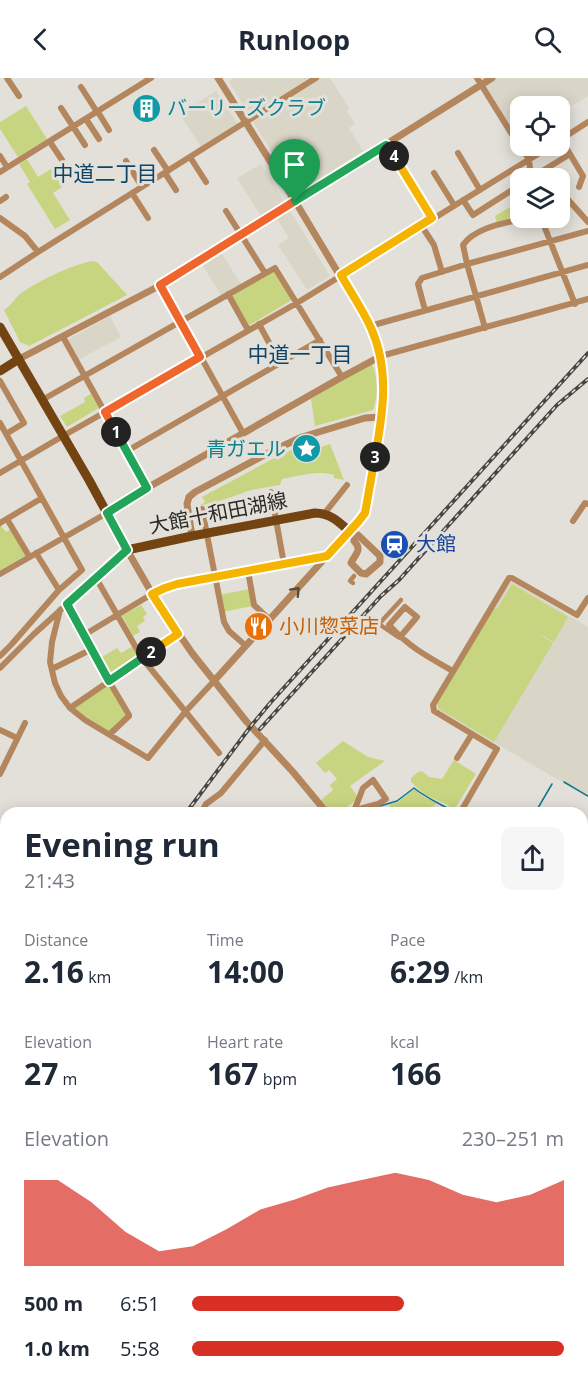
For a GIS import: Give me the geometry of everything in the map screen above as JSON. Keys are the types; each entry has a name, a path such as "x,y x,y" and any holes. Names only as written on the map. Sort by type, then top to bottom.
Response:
{"main road":[{"name":"大館十和田湖線","path":"0,327 127,550 276,520 309,514 324,514"},
{"path":"0,371 19,359"},
{"path":"324,514 334,518 352,534"}],"street":[{"path":"7,78 19,96"},
{"path":"0,172 151,78"},
{"path":"60,610 52,642 50,662 55,684 61,696 70,708 85,720 148,758 186,711 327,556 352,534 366,509 381,417 384,386 381,356 370,326 341,275 218,78"},
{"path":"0,277 316,78"},
{"path":"19,359 160,285 386,145 479,81 492,78"},
{"path":"479,81 529,159 531,168"},
{"path":"81,87 109,130"},
{"path":"61,108 85,145"},
{"path":"86,119 99,139"},
{"path":"570,134 588,122"},
{"path":"50,142 62,160"},
{"path":"386,145 432,218"},
{"path":"154,150 176,190"},
{"path":"458,153 480,190"},
{"path":"570,154 584,176 579,187"},
{"path":"0,156 7,168"},
{"path":"0,473 297,303 534,156"},
{"path":"547,168 567,156"},
{"path":"190,157 206,182"},
{"path":"126,160 142,187"},
{"path":"434,173 454,205"},
{"path":"464,200 473,214 510,191"},
{"path":"132,193 148,218"},
{"path":"570,202 588,222"},
{"path":"226,211 266,273"},
{"path":"0,218 25,236 38,252"},
{"path":"485,328 463,245 478,231 510,222"},
{"path":"421,225 434,245 442,272"},
{"path":"545,228 575,304"},
{"path":"425,310 418,284 422,278 588,231"},
{"path":"370,326 588,265"},
{"path":"42,400 275,268 342,377"},
{"path":"160,285 243,434"},
{"path":"228,294 248,330"},
{"path":"0,574 381,356 588,299"},
{"path":"259,324 280,363"},
{"path":"63,337 147,488"},
{"path":"127,451 320,340"},
{"path":"0,381 24,423 6,434"},
{"path":"192,536 187,504 189,496 195,492 302,437 365,418 381,417"},
{"path":"0,423 82,570 59,590 0,656"},
{"path":"324,514 347,485"},
{"path":"271,492 284,564"},
{"path":"0,523 42,498"},
{"path":"573,521 585,503 588,504"},
{"path":"202,509 225,626 246,646"},
{"path":"7,519 29,556"},
{"path":"352,534 358,535 380,556 380,561 369,573 361,573 351,563 358,549 352,534"},
{"path":"0,668 127,550 178,634 246,721 322,807"},
{"path":"36,553 59,590"},
{"path":"84,635 169,586 327,556"},
{"path":"248,571 254,605 270,620"},
{"path":"353,583 350,580 354,576"},
{"path":"96,578 142,658 219,753"},
{"path":"463,807 497,749 434,711 432,705 509,578 513,578 578,615 588,598"},
{"path":"401,600 378,622 413,648 453,671"},
{"path":"67,604 129,715 110,734"},
{"path":"405,607 417,617 399,637 389,625 405,607"},
{"path":"70,708 178,634"},
{"path":"52,669 92,649"},
{"path":"0,774 25,723"},
{"path":"0,730 17,738"},
{"path":"457,758 472,734"},
{"path":"204,807 221,793 265,740"},
{"path":"0,755 7,759"},
{"path":"356,807 363,788 373,780 386,800 368,807"}],"shaded area":[{"path":"234,78 312,78 250,116 229,81"},
{"path":"319,78 330,78 350,109 347,111 355,124 349,128 363,151 303,189 294,187 252,120"},
{"path":"479,78 588,78 588,96 570,107 570,96 510,96 510,127"},
{"path":"216,91 238,124 201,147 180,114"},
{"path":"261,164 283,199 261,216 237,178"},
{"path":"288,212 292,214 330,276 307,290 278,245 289,238 277,219"},
{"path":"222,254 241,284 221,295 203,266"},
{"path":"110,316 121,337 78,360 67,340"},
{"path":"510,582 588,627 588,797 438,710 436,704"}],"green space":[{"path":"26,106 47,139 18,157 0,129 0,122"},
{"path":"27,159 38,177 51,169 62,187 53,193 70,220 55,229 27,184 30,182 19,164"},
{"path":"510,207 510,220 497,224 495,216"},
{"path":"93,261 97,262 127,295 29,346 20,342 4,310 20,294 35,284 65,270"},
{"path":"274,271 291,298 290,301 248,326 231,297"},
{"path":"372,364 377,387 373,410 315,426 311,399"},
{"path":"91,394 99,408 67,427 60,416 85,402 84,398"},
{"path":"315,440 318,448 330,444 344,480 328,474 302,475 282,479 280,485 251,490 199,506 205,502 202,497 284,453"},
{"path":"0,526 6,532 11,529 25,556 0,570"},
{"path":"512,584 568,617 554,642 532,630 553,643 494,742 439,709 437,703 494,608 497,609"},
{"path":"250,589 253,606 222,612 219,595"},
{"path":"141,605 147,614 143,617 145,621 137,626 140,632 133,636 123,615"},
{"path":"133,646 139,659 110,676 100,658 117,648 121,653"},
{"path":"108,683 128,714 109,732 88,720 73,707"},
{"path":"343,741 368,757 385,761 350,786 358,797 346,807 327,807 321,800 333,790 330,785 337,779 329,770 325,773 316,763"},
{"path":"454,760 476,774 456,807 450,807 425,795 411,782 411,778 422,771 429,777 442,779"},
{"path":"414,789 437,803 432,807 390,807 389,805 398,802"}],"waterway":[{"path":"564,782 588,796"},
{"path":"539,807 552,784"},
{"path":"380,806 397,801 414,788 445,807"}],"railway":[{"path":"190,807 271,702 588,353"},
{"path":"260,729 557,405 588,379"}],"place":[{"name":"バーリーズクラブ","path":"146,108"},
{"name":"青ガエル","path":"307,449"},
{"name":"大館","path":"395,544"},
{"name":"小川惣菜店","path":"258,626"}],"district":[{"name":"中道二丁目","path":"105,174"},
{"name":"中道一丁目","path":"300,355"}],"route":[{"path":"386,145 432,218 341,275 370,326 378,345 384,373 383,408 365,513 327,556 177,584 152,594 178,634 109,681 67,604 127,550 107,513 147,488 105,412 200,357 160,285 295,201 386,145"}]}
